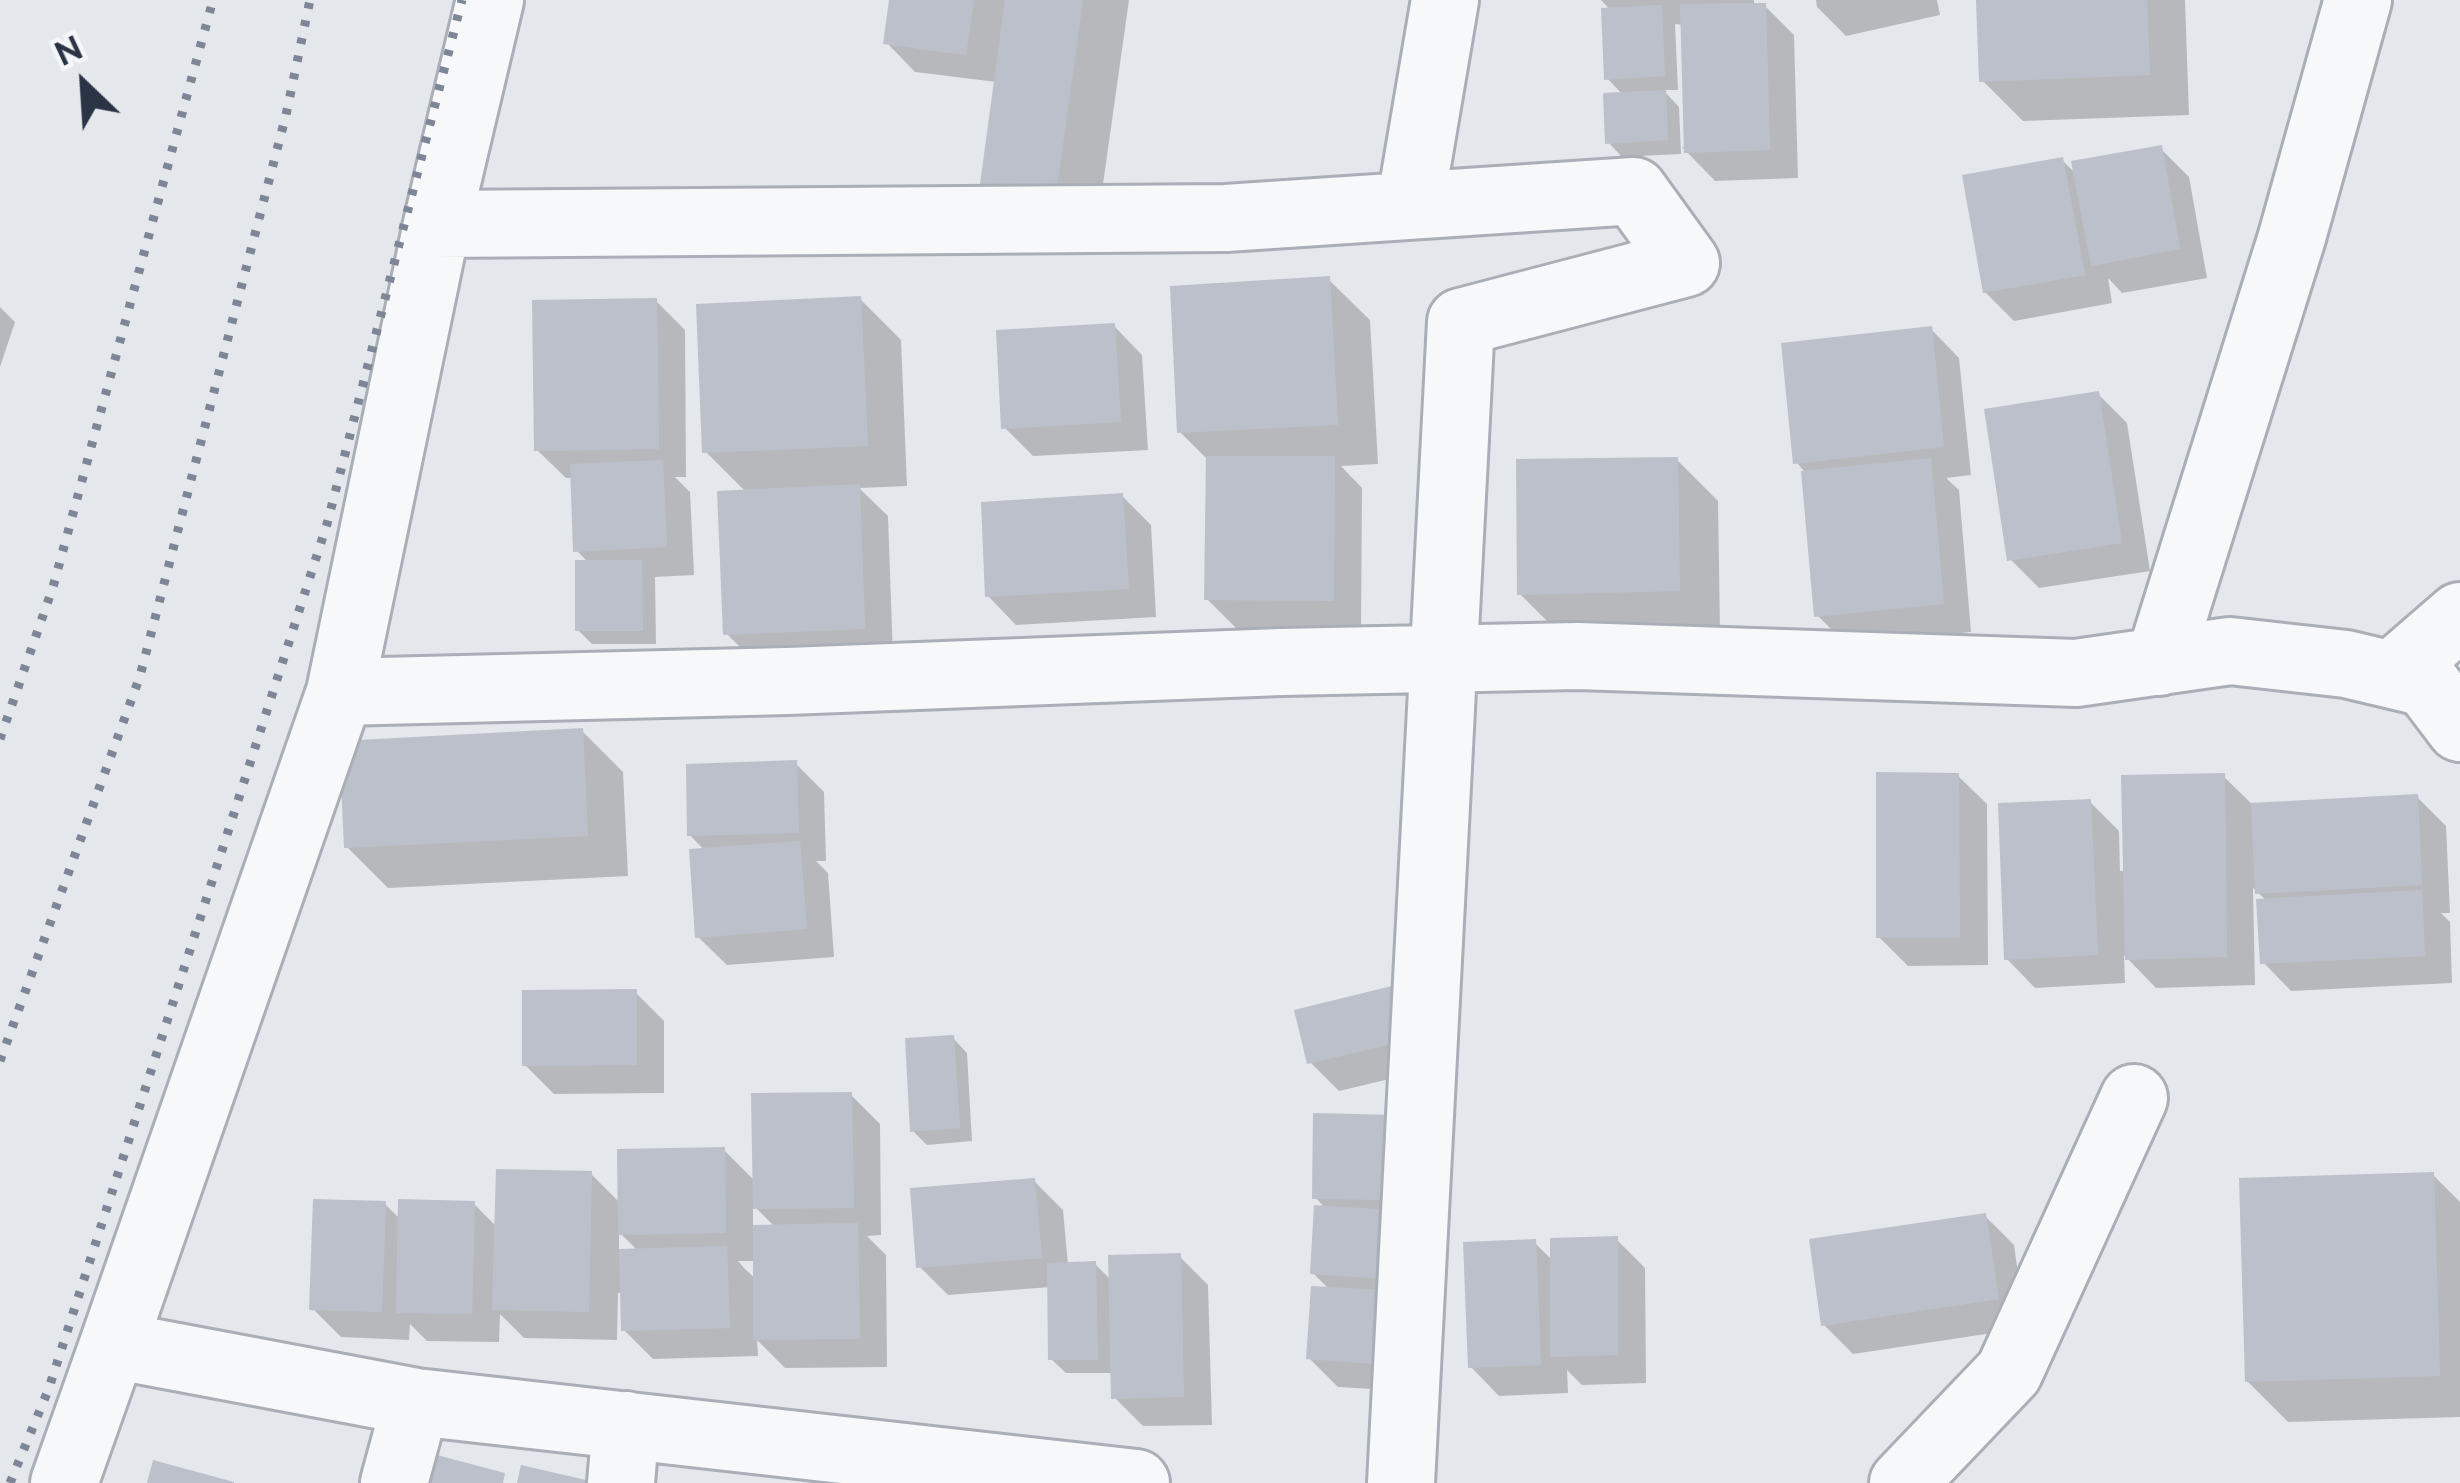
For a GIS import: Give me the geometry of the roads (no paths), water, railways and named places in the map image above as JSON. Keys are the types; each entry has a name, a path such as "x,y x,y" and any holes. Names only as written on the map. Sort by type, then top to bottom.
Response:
{"street":[{"path":"64,1483 340,692 436,224 490,0"},
{"path":"1410,206 1444,0"},
{"path":"2159,662 2293,237 2358,0"},
{"path":"436,224 1226,218 1634,191 1686,262 1461,322 1401,1483"},
{"path":"2392,674 2460,616"},
{"path":"340,692 1578,656 2076,673 2230,651 2346,664 2426,683 2460,728"},
{"path":"1903,1483 2008,1372 2134,1097"},
{"path":"113,1345 416,1402 624,1454 1136,1483"},
{"path":"394,1483 416,1402"}],"railway":[{"path":"0,739 53,587 213,0"},
{"path":"0,1061 140,676 286,115 310,0"},
{"path":"10,1483 49,1388 327,524 462,0"}]}
